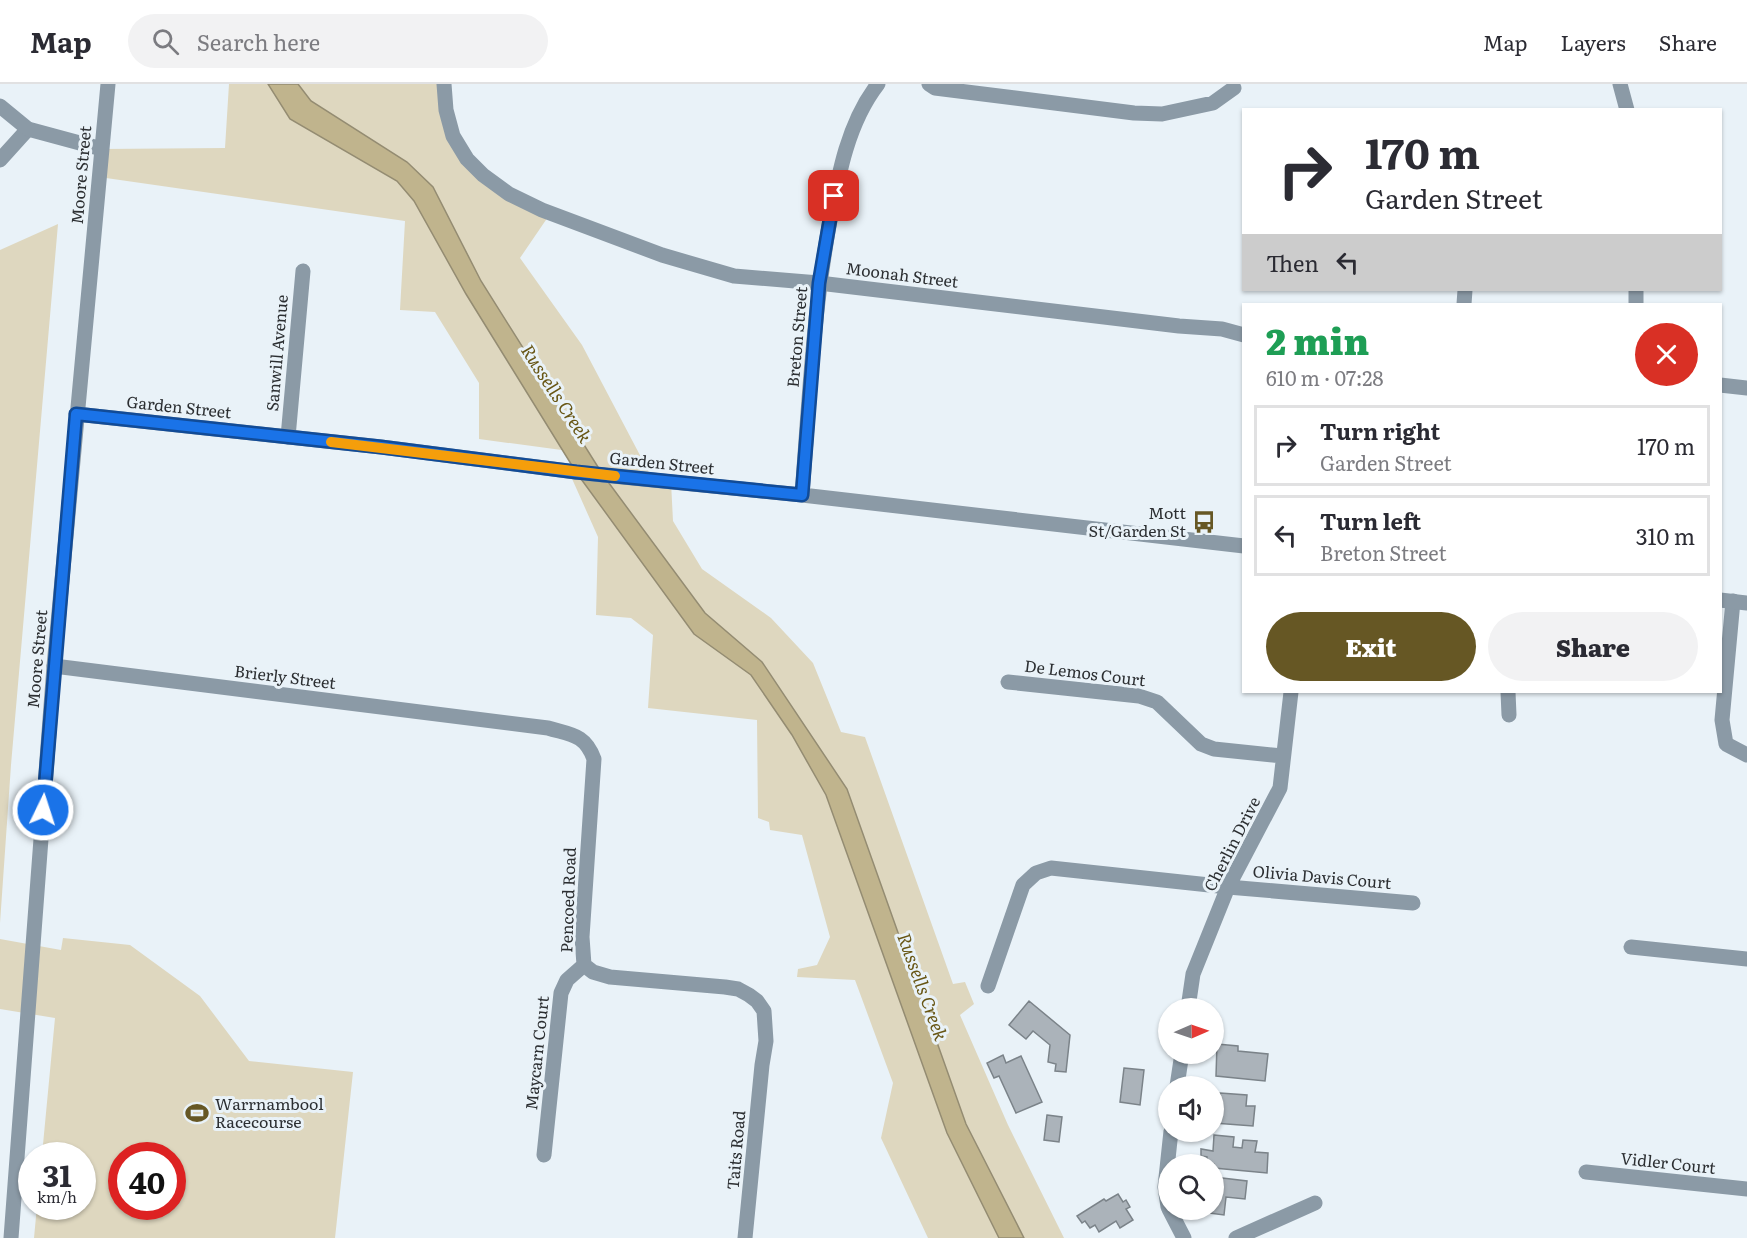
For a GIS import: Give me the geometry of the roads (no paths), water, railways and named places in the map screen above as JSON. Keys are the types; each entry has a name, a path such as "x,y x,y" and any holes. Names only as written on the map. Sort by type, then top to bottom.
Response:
{"street":[{"name":"Moore Street","path":"11,1238 54,666 108,84"},
{"name":"Moonah Street","path":"444,84 446,110 453,136 472,164 483,175 509,194 542,210 662,255 734,276 819,283 1179,326 1222,329 1242,334"},
{"name":"Breton Street","path":"802,495 819,283 843,158 858,118 878,84"},
{"path":"929,84 934,88 993,96 1134,113 1162,114 1212,103 1234,88"},
{"path":"1620,84 1627,108"},
{"path":"0,106 28,129 102,149"},
{"path":"0,160 28,129"},
{"name":"Sanwill Avenue","path":"288,438 303,271"},
{"path":"1722,385 1747,388"},
{"name":"Garden Street","path":"76,414 381,447 589,474 802,495 1242,546"},
{"path":"1734,601 1722,720 1726,744 1747,755"},
{"name":"Brierly Street","path":"54,666 511,723"},
{"name":"De Lemos Court","path":"1008,682 1139,696 1157,702 1201,744 1214,749 1282,756"},
{"name":"Cherlin Drive","path":"1189,998 1193,974 1228,887 1280,788 1291,693"},
{"path":"1508,693 1509,715"},
{"name":"Pencoed Road","path":"511,723 548,728 581,737 590,746 594,759 582,937 584,965 594,972 610,977 724,987 738,989 749,995 765,1011 766,1041 762,1065"},
{"name":"Olivia Davis Court","path":"988,986 1023,885 1036,873 1051,868 1228,887 1413,903"},
{"path":"1630,947 1747,959"},
{"name":"Maycarn Court","path":"544,1155 561,993 567,980 584,965"},
{"name":"Taits Road","path":"745,1238 762,1065"},
{"name":"Vidler Court","path":"1586,1172 1747,1189"},
{"path":"1236,1238 1315,1203"},
{"path":"1175,1220 1184,1238"}],"place":[{"name":"Mott St/Garden St","path":"1204,522"},
{"name":"Warrnambool Racecourse","path":"197,1113"}],"water label":[{"name":"Russells Creek","path":"556,394"},
{"name":"Russells Creek","path":"922,987"}]}
